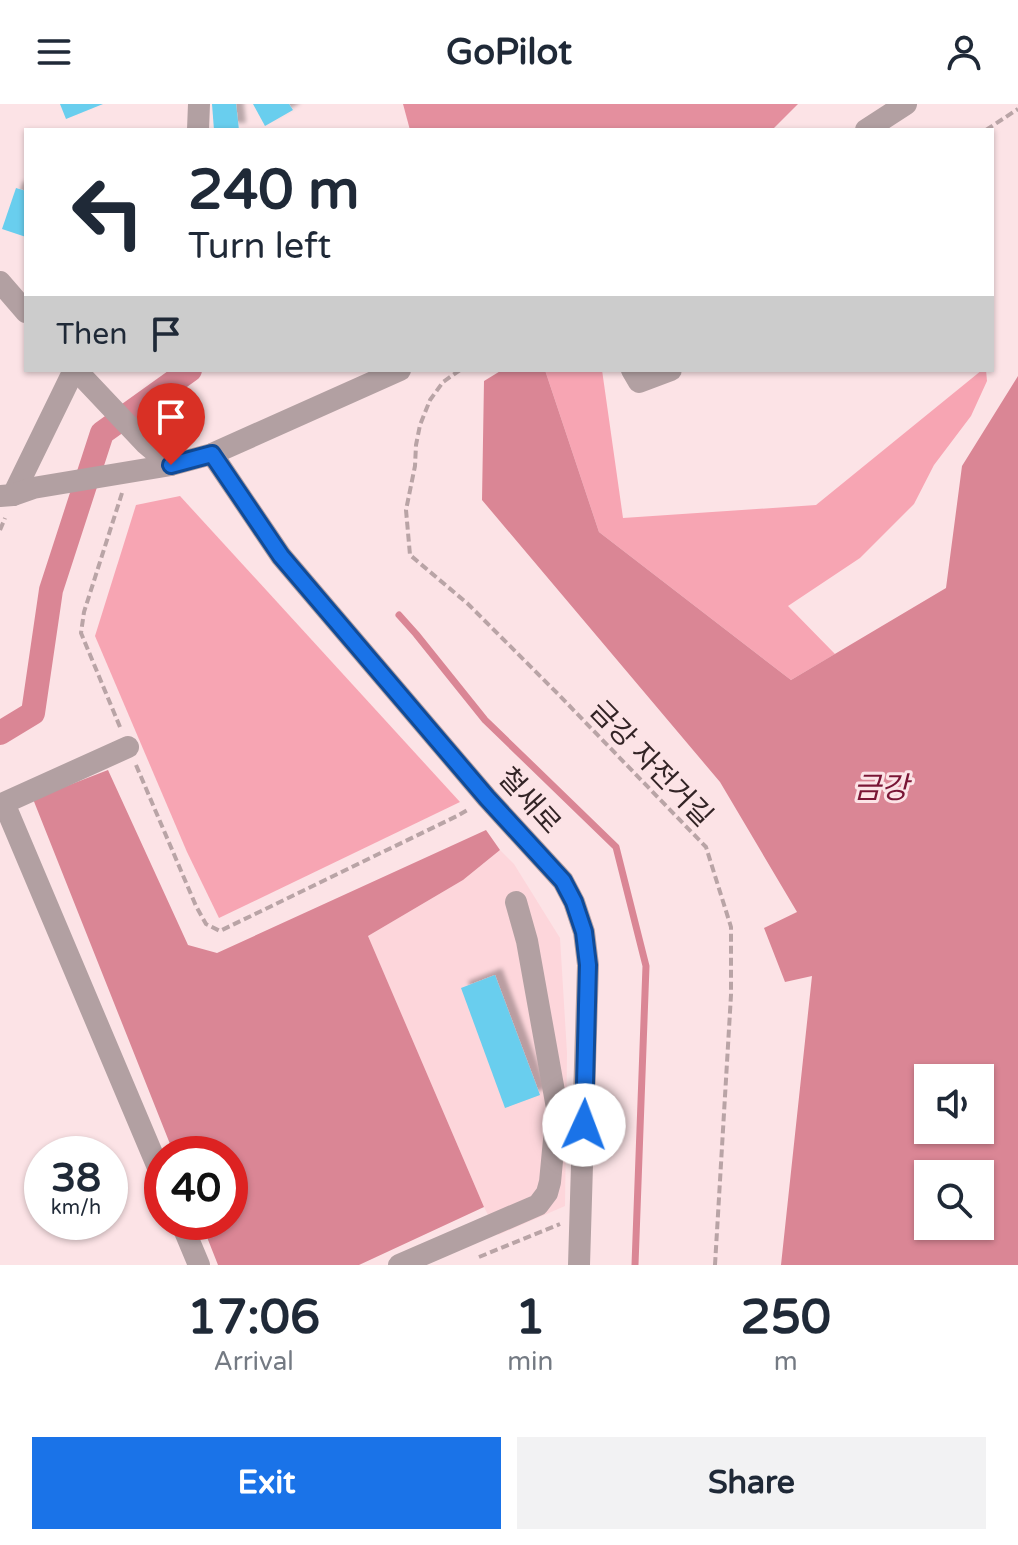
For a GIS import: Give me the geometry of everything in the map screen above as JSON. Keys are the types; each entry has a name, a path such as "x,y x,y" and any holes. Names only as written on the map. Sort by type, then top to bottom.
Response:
{"street":[{"path":"198,128 199,104"},
{"path":"869,128 906,104"},
{"path":"0,282 24,310"},
{"path":"15,493 171,465 212,454 396,372"},
{"path":"633,372 639,382 666,372"},
{"path":"15,493 79,374 145,443 171,465"},
{"name":"철새로","path":"212,454 281,556 487,798 563,881 574,902 584,932 588,965 579,1265"},
{"path":"128,747 4,803 145,1136"},
{"path":"399,1265 538,1205 547,1193 557,1108 527,941 516,902"},
{"path":"189,1240 199,1265"}],"path":[{"path":"989,128 1018,109"},
{"name":"금강 자전거길","path":"457,372 443,382 430,400 420,425 406,510 410,555 478,614 706,847 731,927 731,995 715,1265"},
{"path":"121,473 81,633 206,924 220,931 457,816 487,798"},
{"path":"472,1260 581,1216"}],"shaded area":[{"path":"403,104 798,104 774,128 409,128"},
{"path":"546,372 602,372 623,518 816,505 980,372 986,372 987,381 971,416 934,465 914,504 860,558 788,606 835,654 791,680 599,532"},
{"path":"180,496 460,802 219,918 187,852 95,636 136,505"},
{"path":"500,850 514,864 560,938 567,1053 565,1206 498,1235 368,936 463,880"}],"water":[{"name":"금강","path":"499,372 546,372 599,532 791,680 946,588 962,466 1018,376 1018,1265 781,1265 812,976 785,982 764,928 797,912 720,782 482,500 484,381"},
{"path":"108,770 188,945 217,953 486,830 500,850 463,880 368,936 484,1207 359,1265 218,1265 208,1240 248,1240 248,1136 167,1136 33,799"}],"building":[{"path":"60,104 103,104 66,119"},
{"path":"212,104 236,104 239,128 214,128"},
{"path":"253,104 289,104 293,110 265,126"},
{"path":"16,188 24,190 24,236 2,229"},
{"path":"495,975 540,1095 505,1108 461,988"}],"waterway":[{"path":"0,733 33,713 51,590 102,433 187,372"},
{"path":"399,615 485,720 616,847 646,966 635,1265"}],"route":[{"path":"171,465 212,454 281,556 487,798 563,881 584,932 588,965 584,1125"}]}
